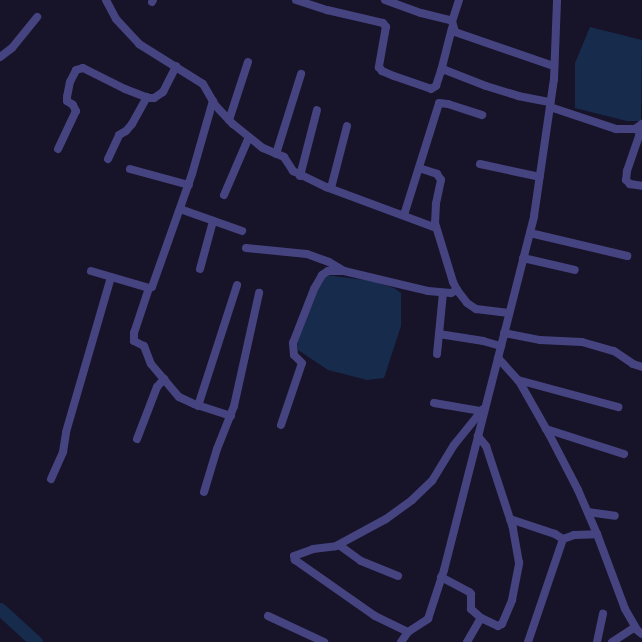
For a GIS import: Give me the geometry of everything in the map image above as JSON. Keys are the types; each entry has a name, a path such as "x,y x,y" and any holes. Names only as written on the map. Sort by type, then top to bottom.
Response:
{"street":[{"path":"106,0 116,19 140,44 203,84 213,101 229,120 263,148 284,157 291,169 300,176 436,228"},
{"path":"296,0 327,10 383,23 386,27 379,65 382,71 432,89 436,86 441,71 459,0"},
{"path":"385,0 452,24"},
{"path":"401,642 408,632 428,619 441,577 478,436 483,408 498,358 530,233 550,105 554,66 557,0"},
{"path":"0,57 12,48 37,17"},
{"path":"452,24 454,32 458,34 554,66"},
{"path":"229,120 248,62"},
{"path":"58,148 76,111 73,105 68,101 67,97 70,82 76,70 83,68 125,89 154,98 163,92 176,66"},
{"path":"441,71 445,70 486,86 550,105 616,129 626,130 641,126 627,171 626,180 630,184 642,186"},
{"path":"276,154 301,74"},
{"path":"108,159 119,135 126,131 132,124 147,97"},
{"path":"213,101 189,185 154,285 149,288 133,337 134,341 144,346 151,364 179,397 198,406 231,416"},
{"path":"404,215 439,103 448,104 482,115"},
{"path":"300,176 317,110"},
{"path":"331,188 347,126"},
{"path":"224,195 249,137"},
{"path":"480,164 540,176"},
{"path":"419,168 437,174 441,180 435,211 436,228 452,282 467,303 476,309 509,313"},
{"path":"130,169 189,185"},
{"path":"180,210 242,231"},
{"path":"200,269 213,220"},
{"path":"530,233 628,256"},
{"path":"246,248 307,254 329,262 344,272"},
{"path":"523,258 575,270"},
{"path":"91,271 149,288"},
{"path":"281,425 302,366 302,363 293,351 293,343 314,289 322,275 328,272 344,272 443,293 457,290"},
{"path":"51,479 63,452 66,432 111,277"},
{"path":"198,406 237,285"},
{"path":"204,492 220,438 231,416 242,379 259,293"},
{"path":"437,354 443,293"},
{"path":"504,332 540,340 582,342 614,351 633,364 642,368"},
{"path":"439,334 484,341 501,346"},
{"path":"498,358 518,380 546,429 588,512 625,609 635,627 642,634"},
{"path":"137,439 157,388 164,379"},
{"path":"518,380 618,407"},
{"path":"434,403 483,408"},
{"path":"408,632 375,616 309,570 294,558 294,556 313,549 331,548 339,545 386,519 423,490 432,480 454,445 483,408"},
{"path":"546,429 624,454"},
{"path":"441,577 469,592 471,609 481,618 489,623 501,626 512,600 519,563 510,519 486,446 478,436"},
{"path":"588,512 615,516"},
{"path":"510,519 555,534 563,539"},
{"path":"563,539 574,535 597,534"},
{"path":"528,642 563,539"},
{"path":"339,545 361,561 398,576"},
{"path":"597,642 602,614"},
{"path":"268,616 324,642"},
{"path":"467,642 481,618"},
{"path":"612,642 635,627"}],"water":[{"path":"590,27 642,40 641,121 627,121 575,108 575,63"},
{"path":"326,275 372,281 394,288 401,293 401,326 384,378 367,380 328,370 298,350 297,340 314,295"}],"waterway":[{"path":"0,609 36,642"}]}
